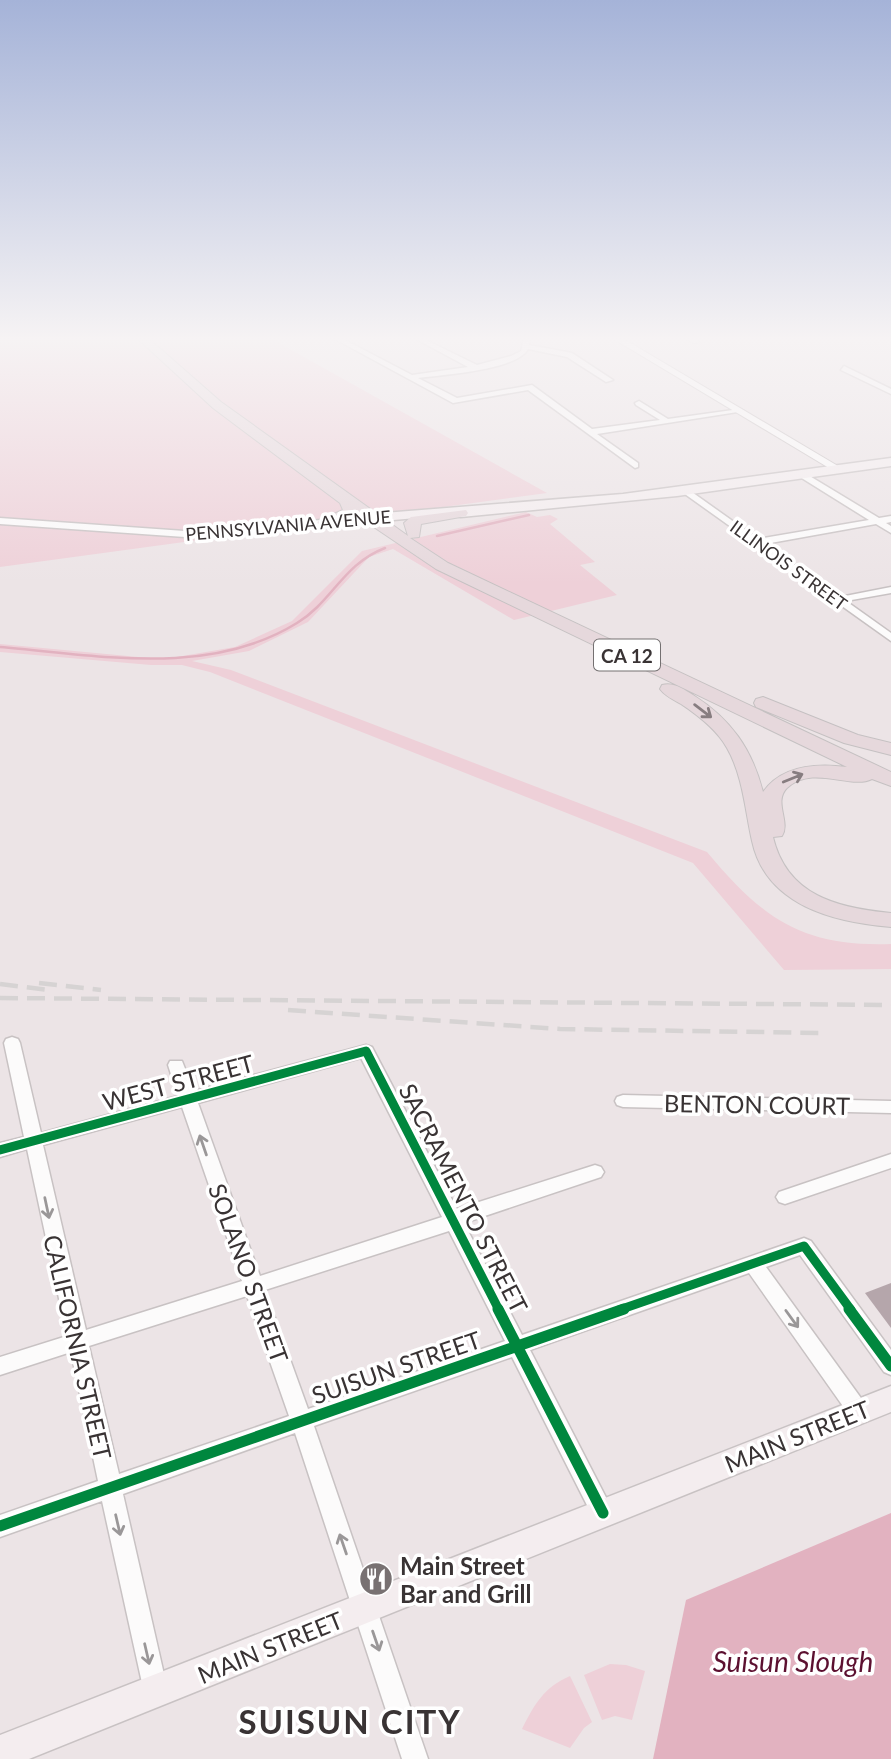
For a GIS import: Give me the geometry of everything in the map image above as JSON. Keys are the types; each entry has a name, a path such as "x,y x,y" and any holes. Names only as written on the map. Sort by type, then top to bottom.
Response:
{"highway":[{"name":"CA 12","path":"237,420 346,500 414,534 473,572 891,769"},
{"name":"CA 12","path":"254,420 442,566 891,780"},
{"path":"325,523 351,512 346,500"},
{"path":"414,534 412,523 416,520 456,512"},
{"path":"539,614 558,628 679,695 711,717 732,739 743,760 765,848 778,875 804,896 842,913 891,920"},
{"path":"638,651 671,662 824,729 891,749"},
{"path":"857,915 811,893 789,874 777,849 770,805 773,793 781,783 811,772 853,773 891,786"}],"main road":[{"name":"PENNSYLVANIA AVENUE","path":"380,517 551,507 686,492 803,475 891,456"},
{"name":"PENNSYLVANIA AVENUE","path":"456,512 459,507 891,462"},
{"name":"MAIN STREET","path":"0,1754 891,1399"}],"street":[{"path":"575,420 635,465"},
{"path":"591,432 681,420"},
{"path":"755,420 834,467"},
{"path":"803,475 891,530"},
{"name":"ILLINOIS STREET","path":"686,492 891,638"},
{"name":"PENNSYLVANIA AVENUE","path":"0,520 200,535 380,517"},
{"path":"757,542 891,519"},
{"path":"838,600 891,590"},
{"name":"CALIFORNIA STREET","path":"12,1043 76,1342 156,1692"},
{"name":"WEST STREET","path":"0,1150 366,1051"},
{"name":"SACRAMENTO STREET","path":"366,1051 603,1513"},
{"name":"SOLANO STREET","path":"176,1065 301,1420 415,1759"},
{"name":"BENTON COURT","path":"623,1101 891,1107"},
{"path":"785,1197 891,1161"},
{"path":"0,1366 440,1227 453,1220 595,1172"},
{"name":"SUISUN STREET","path":"0,1526 804,1246 891,1366"},
{"path":"752,1263 859,1412"}],"shaded area":[{"path":"0,420 417,420 547,493 0,567"},
{"path":"526,512 537,517 550,515 558,519 550,524 595,562 580,565 617,595 514,620 393,549 369,557 308,622 249,651 192,661 231,670 707,852 747,895 787,924 808,934 833,940 860,944 891,944 891,969 784,970 693,863 210,672 182,665 151,665 0,652 0,644 171,658 235,647 292,621 362,551"},
{"path":"610,1664 626,1665 645,1671 632,1720 615,1716 602,1720 584,1675"},
{"path":"570,1676 592,1722 584,1728 570,1748 522,1729 541,1698 553,1686"}],"water":[{"name":"Suisun Slough","path":"891,1513 891,1759 653,1759 686,1600"}],"building":[{"path":"891,1283 891,1328 865,1293"}],"waterway":[{"path":"437,536 529,515"},
{"path":"0,647 152,659 227,651 263,640 297,623 320,605 358,564 385,548"}],"railway":[{"path":"39,983 101,990"},
{"path":"0,984 49,990"},
{"path":"0,998 891,1005"},
{"path":"288,1010 560,1029 823,1033"}],"cycle path":[{"path":"0,1150 366,1051 603,1513"},
{"path":"0,1526 804,1246 891,1366"}],"place":[{"name":"Main Street Bar and Grill","path":"376,1579"}],"district":[{"name":"SUISUN CITY","path":"350,1721"}]}
